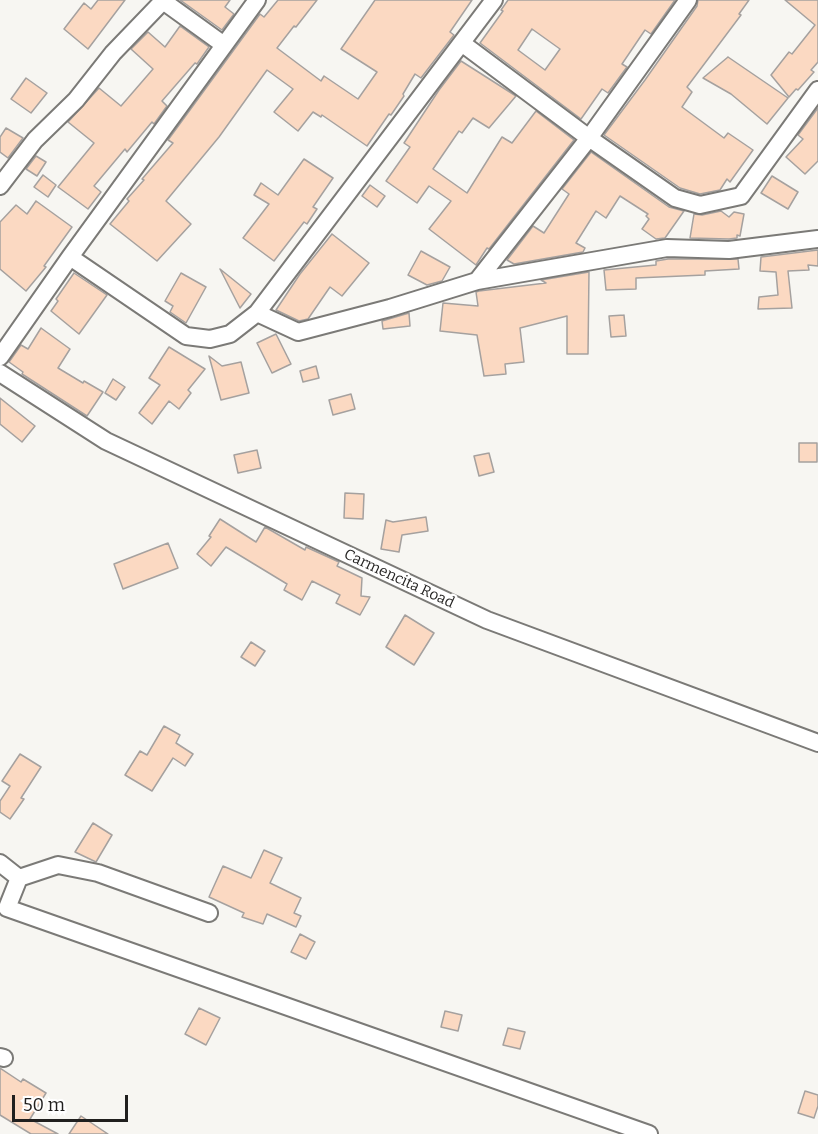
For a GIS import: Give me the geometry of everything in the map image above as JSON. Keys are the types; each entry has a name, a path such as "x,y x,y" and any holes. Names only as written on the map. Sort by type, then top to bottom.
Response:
{"street":[{"path":"0,357 257,0"},
{"path":"70,257 186,336 210,339 230,334 257,314 494,0"},
{"path":"477,282 589,138 688,0"},
{"path":"0,186 36,140 76,100 113,53 163,1 224,45"},
{"path":"463,44 589,138 675,198 700,205 741,196 818,90"},
{"path":"257,314 298,332 477,282 667,248 729,250 818,239"},
{"name":"Carmencita Road","path":"0,373 106,441 487,620 818,743"},
{"path":"0,863 19,878"},
{"path":"209,913 98,873 58,865 19,878 2,911 649,1134"}],"building":[{"path":"98,0 125,0 88,49 64,29 84,3 91,9"},
{"path":"180,0 230,0 225,7 234,14 222,30"},
{"path":"278,0 317,0 277,48 321,81 324,76 358,99 377,72 341,49 375,0 472,0 450,32 454,35 421,78 415,74 404,96 367,146 322,115 321,117 313,112 298,131 274,112 293,89 267,70 219,137 166,201 191,224 157,261 110,224 129,201 127,199 144,180 142,179 173,143 168,140 260,14 264,17"},
{"path":"508,0 675,0 651,34 645,30 622,64 627,67 608,93 602,89 581,119 480,43 503,11 501,10","holes":["532,29 560,49 545,70 518,50"]},
{"path":"698,0 749,0 739,14 741,15 687,87 692,92 682,107 724,138 728,133 753,150 730,182 727,179 720,190 700,194 680,188 604,135 697,6"},
{"path":"785,0 818,0 818,62 811,70 814,72 789,97 771,75 789,52 792,54 815,25"},
{"path":"180,26 209,47 197,64 195,63 162,101 167,106 154,124 152,122 127,152 125,149 94,186 101,192 88,209 58,187 94,143 68,122 99,88 121,106 153,69 131,49 148,32 165,47"},
{"path":"728,57 788,98 767,124 731,94 703,78"},
{"path":"461,61 516,96 489,128 473,118 462,133 459,131 433,169 467,193 502,137 512,143 536,111 574,140 489,249 487,248 476,265 429,229 451,201 429,186 417,203 386,181 410,147 404,143"},
{"path":"26,78 47,93 31,113 11,99"},
{"path":"818,108 818,161 805,174 786,157 803,139 798,135"},
{"path":"6,128 23,138 8,158 0,152 0,137"},
{"path":"591,152 669,207 684,211 665,238 656,239 642,229 649,219 646,216 648,214 620,196 606,218 596,211 576,243 585,248 583,252 514,264 507,260 533,226 544,233 569,194 562,189"},
{"path":"36,156 46,162 37,176 26,169"},
{"path":"304,159 333,178 313,207 317,209 307,224 304,222 274,261 243,238 269,204 254,195 261,183 278,195"},
{"path":"43,175 56,185 48,197 34,187"},
{"path":"772,176 798,192 788,209 761,193"},
{"path":"370,185 385,196 377,207 362,196"},
{"path":"36,201 72,227 44,266 46,267 26,291 0,269 0,222 16,205 27,214"},
{"path":"721,211 729,217 734,212 744,214 740,236 729,239 690,238 694,214 702,215"},
{"path":"332,234 369,263 342,296 330,287 308,319 299,321 276,310 300,274"},
{"path":"818,250 818,266 808,265 809,270 788,271 792,308 758,309 759,297 778,295 776,272 760,271 761,257"},
{"path":"421,251 450,267 442,281 427,285 408,275"},
{"path":"738,259 739,269 705,271 705,275 636,278 636,289 606,290 604,270 656,265 656,261"},
{"path":"220,269 251,294 240,308"},
{"path":"589,272 588,354 567,354 567,316 520,328 524,362 505,364 506,374 484,376 477,335 440,331 443,303 478,306 476,292 479,291 546,283 541,280"},
{"path":"74,273 107,295 79,334 51,311 58,301 56,299"},
{"path":"181,273 206,287 186,323 170,312 173,306 165,301"},
{"path":"409,313 410,326 383,329 382,321"},
{"path":"624,315 626,336 611,337 609,316"},
{"path":"41,328 70,349 58,368 103,392 87,416 22,374 23,372 9,362 21,345 28,349"},
{"path":"276,334 291,364 272,373 257,343"},
{"path":"169,347 205,369 188,390 191,393 179,409 169,401 152,424 139,413 160,385 149,378"},
{"path":"209,356 222,366 241,362 249,393 221,400"},
{"path":"316,366 319,378 303,382 300,371"},
{"path":"113,379 125,387 116,400 105,393"},
{"path":"351,394 355,409 333,415 329,400"},
{"path":"0,398 35,426 22,442 0,424"},
{"path":"799,443 817,443 817,462 799,462"},
{"path":"257,450 261,468 238,473 234,455"},
{"path":"489,453 494,472 479,476 474,456"},
{"path":"345,493 364,494 363,519 344,518"},
{"path":"426,517 428,531 402,535 399,552 381,549 386,520 393,522"},
{"path":"220,519 256,542 265,527 305,550 306,547 339,562 337,566 362,578 361,596 370,597 360,615 336,603 340,595 312,581 302,600 284,590 287,584 226,547 211,566 197,554 211,537 209,536"},
{"path":"168,543 178,568 123,589 114,564"},
{"path":"405,615 434,633 414,665 386,647"},
{"path":"251,642 265,651 255,666 241,657"},
{"path":"164,726 180,735 176,743 193,754 185,766 173,758 152,791 125,775 140,751 147,755"},
{"path":"20,754 41,767 10,819 0,812 0,801 10,786 2,781"},
{"path":"93,823 112,835 96,862 75,852"},
{"path":"264,850 282,858 270,883 301,898 294,913 301,916 296,927 267,914 263,924 242,917 244,913 209,897 223,866 251,878"},
{"path":"300,934 315,942 306,959 291,952"},
{"path":"199,1008 220,1018 206,1045 185,1034"},
{"path":"445,1011 462,1015 458,1031 441,1027"},
{"path":"508,1028 525,1032 520,1049 503,1045"},
{"path":"0,1068 21,1082 23,1079 46,1093 30,1119 58,1134 31,1134 0,1115"},
{"path":"805,1091 818,1095 818,1106 814,1118 798,1113"},
{"path":"81,1116 108,1134 69,1134"}]}
